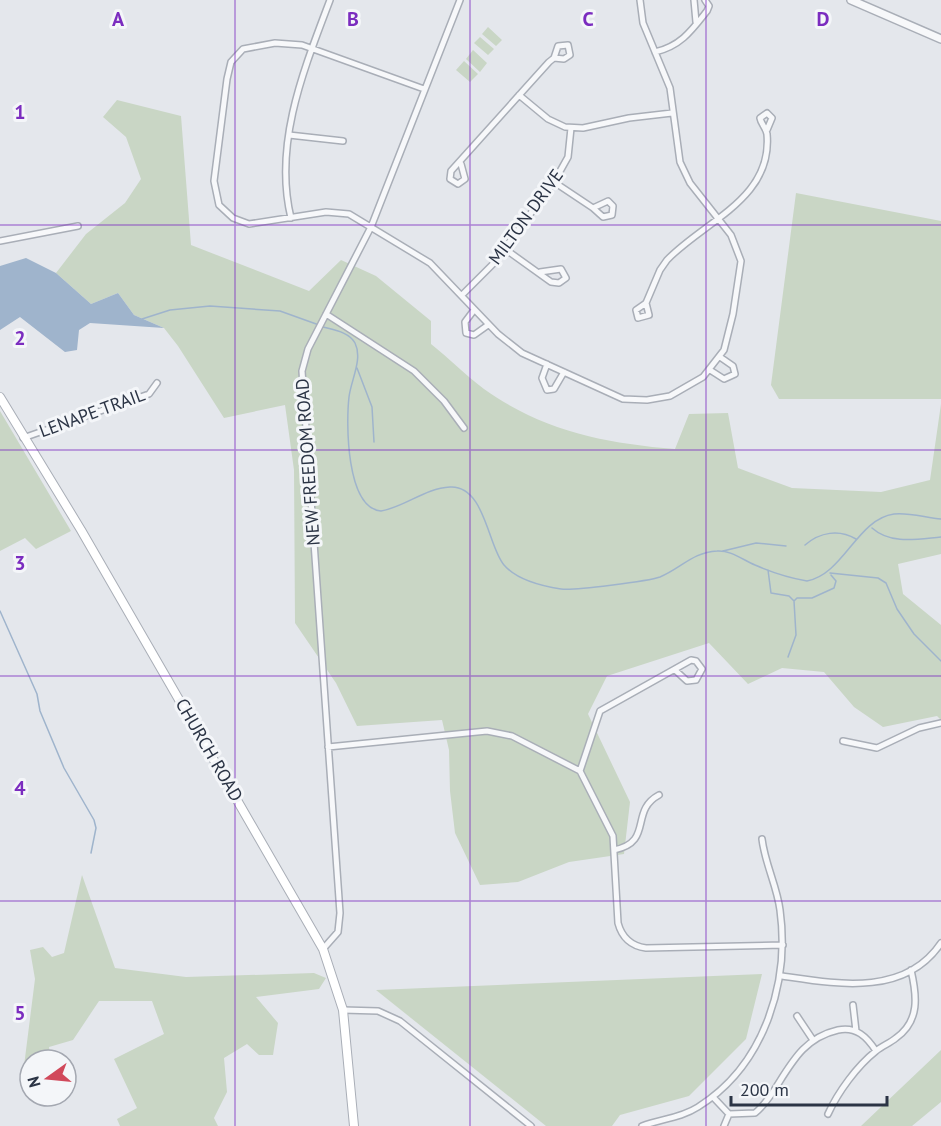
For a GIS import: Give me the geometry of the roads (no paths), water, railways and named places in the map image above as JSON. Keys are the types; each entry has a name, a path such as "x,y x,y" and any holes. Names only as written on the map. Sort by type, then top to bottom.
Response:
{"main road":[{"name":"CHURCH ROAD","path":"0,397 81,530 323,949 343,1010 354,1126"}],"street":[{"path":"291,218 285,179 292,109 330,0"},
{"name":"NEW FREEDOM ROAD","path":"323,949 338,932 340,920 302,393 304,360 371,227 460,0"},
{"path":"424,89 312,47 295,43 255,46 239,53 230,67 223,108 214,181 219,205 232,218 249,224 339,212 349,214 423,257 488,325 514,348 609,394 639,400 654,400 677,393 710,370 720,357 731,325 741,261 734,241 682,169 668,80 643,23 640,0"},
{"path":"655,52 679,43 694,29 696,22 694,0"},
{"path":"696,22 707,11 709,6 705,0"},
{"path":"851,0 941,39"},
{"path":"461,164 464,157 519,94 554,58"},
{"path":"519,94 553,123 571,128 672,113"},
{"name":"MILTON DRIVE","path":"462,296 478,282 505,249 554,182 569,152 571,128"},
{"path":"646,303 660,270 667,260 756,185 765,156 767,130"},
{"path":"289,135 343,141"},
{"path":"554,182 593,208"},
{"path":"0,241 78,226"},
{"path":"505,249 540,273"},
{"path":"474,310 465,322 466,333 474,335 488,325"},
{"path":"325,316 414,371 444,401 464,428"},
{"path":"710,370 724,379 735,374 733,366 720,357"},
{"path":"547,364 542,381 547,390 556,387 564,372"},
{"name":"LENAPE TRAIL","path":"23,438 150,394 157,383"},
{"path":"580,771 600,711 691,660 696,661 702,669 696,680 687,681 675,670"},
{"path":"843,741 877,748 926,726 941,723"},
{"path":"328,747 487,731 512,736 580,771 612,831 618,923 622,934 630,943 646,948 783,945"},
{"path":"614,850 633,843 638,835 646,805 659,795"},
{"path":"642,1126 681,1115 713,1097 737,1072 754,1048 770,1014 782,976 783,945 778,894 762,839"},
{"path":"782,976 852,985 887,979 911,970 932,954 941,943"},
{"path":"828,1114 845,1085 876,1051 900,1035 913,1018 916,998 911,970"},
{"path":"853,1005 856,1031"},
{"path":"343,1010 378,1011 400,1021 531,1126"},
{"path":"796,1016 813,1040"},
{"path":"713,1097 729,1114 747,1115 759,1110 794,1057 813,1040 839,1030 856,1031 867,1038 876,1051"},
{"path":"724,1126 729,1114"}],"water":[{"path":"26,258 56,273 91,304 118,293 134,315 164,328 90,323 79,330 77,350 65,352 20,317 0,330 0,266"}],"waterway":[{"path":"142,319 170,310 210,306 280,311 319,325"},
{"path":"323,327 349,336 357,349 357,363 349,397 349,444 355,480 361,496 369,506 381,511 441,488 462,489 478,506 504,565 516,575 538,584 568,589 653,579 667,574 701,554 717,551 732,554 774,572 807,581 831,568 860,536 881,518 894,514 911,514 941,519"},
{"path":"357,368 372,407 374,442"},
{"path":"872,528 896,539 941,537"},
{"path":"805,545 817,537 830,533 843,534 856,539"},
{"path":"723,551 756,543 786,546"},
{"path":"768,570 771,593 789,596 794,601 797,598 812,598 834,588 836,581 831,575"},
{"path":"830,573 878,578 886,583 897,609 914,634 941,661"},
{"path":"788,657 796,635 794,601"},
{"path":"0,611 37,694 40,711 64,768 94,820 96,828 91,853"}]}
